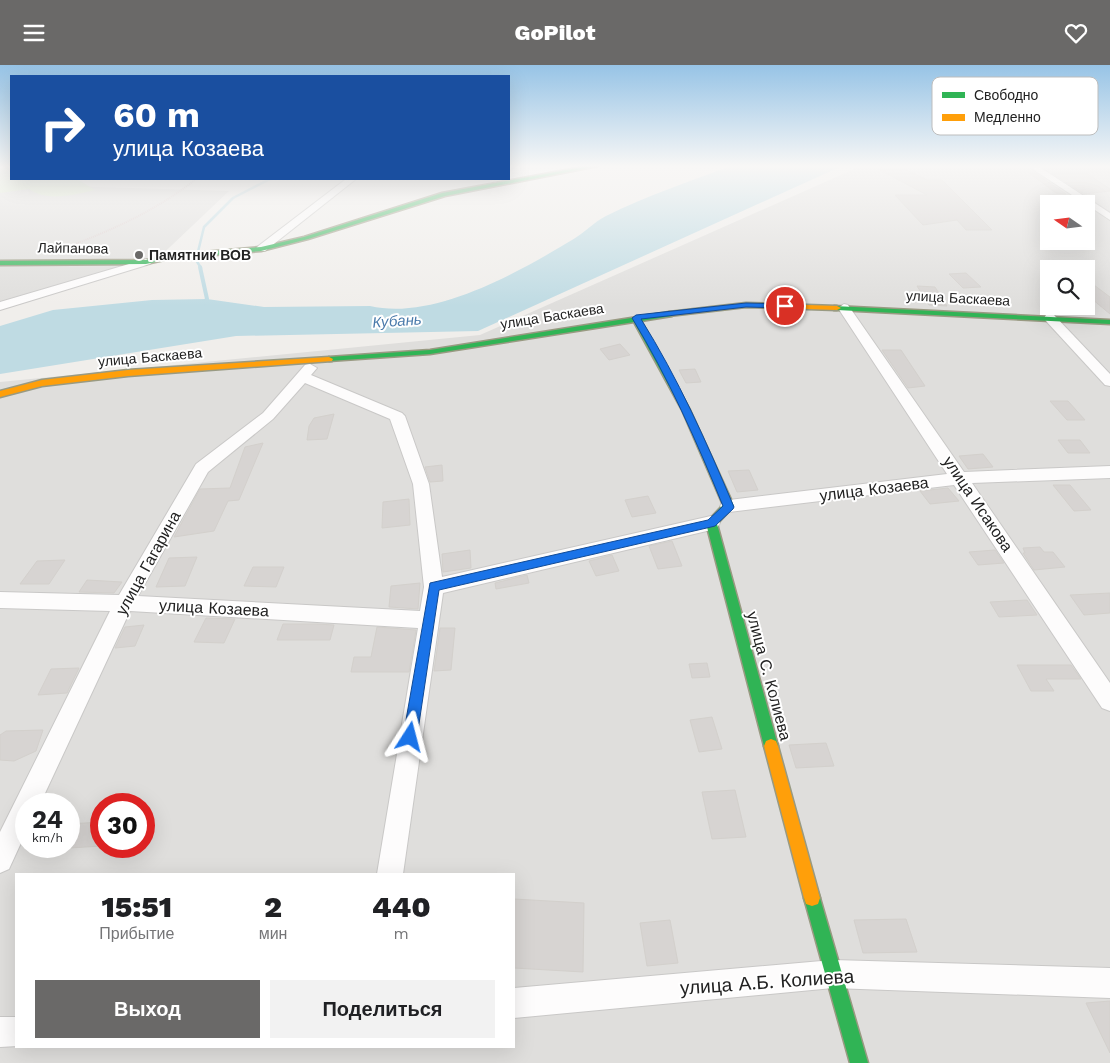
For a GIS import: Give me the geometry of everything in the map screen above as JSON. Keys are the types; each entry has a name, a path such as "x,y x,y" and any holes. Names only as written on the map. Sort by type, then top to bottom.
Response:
{"street":[{"path":"261,249 307,213"},
{"name":"Лайпанова","path":"0,263 146,262 169,257 261,249 306,238 386,213"},
{"path":"0,306 146,262"},
{"name":"улица Баскаева","path":"0,394 42,383 128,373 430,352 636,318 746,305 844,307 1110,322"},
{"name":"улица Исакова","path":"844,307 1110,701"},
{"path":"434,587 711,523 729,507 707,454 649,339 636,318"},
{"path":"1050,318 1110,382"},
{"name":"улица Гагарина","path":"33,793 124,603 202,468 268,416 318,359"},
{"path":"303,377 397,416 421,484 434,587 390,873"},
{"name":"улица Козаева","path":"729,507 960,478 1110,472"},
{"name":"улица С. Колиева","path":"711,523 832,974 859,1063"},
{"name":"улица Козаева","path":"0,600 124,603 428,620"},
{"name":"улица Гагарина","path":"0,860 15,829"},
{"name":"улица А.Б. Колиева","path":"515,1003 832,974 1110,983"},
{"path":"0,1032 15,1032"}],"path":[{"path":"64,249 146,213"}],"shaded area":[{"path":"0,213 206,213 152,264 0,308"},
{"path":"756,213 1040,213 1040,250 1095,250 1095,213 1110,213 1110,1063 0,1063 0,382 480,335"}],"water":[{"name":"Кубань","path":"613,213 739,213 478,331 236,336 0,374 0,326 53,310 152,300 207,299 264,307 370,306 395,309 421,307 475,291 501,279 551,253 602,218"}],"building":[{"path":"911,213 975,213 992,230 966,230 957,220 923,225"},
{"path":"966,273 981,287 963,288 949,274"},
{"path":"917,286 935,287 947,306 929,305"},
{"path":"1095,286 1110,297 1110,314 1095,302"},
{"path":"620,344 630,355 609,360 600,349"},
{"path":"882,350 901,350 925,386 908,388"},
{"path":"695,369 701,382 686,383 679,370"},
{"path":"1050,401 1068,401 1085,420 1067,420"},
{"path":"334,414 327,439 307,440 309,426 314,418"},
{"path":"1058,440 1080,440 1090,453 1068,453"},
{"path":"263,443 239,500 228,501 214,531 174,537 200,489 230,488 245,447"},
{"path":"983,454 993,467 968,469 959,456"},
{"path":"442,465 443,481 430,482 425,467"},
{"path":"749,470 758,490 737,492 728,471"},
{"path":"1053,485 1070,485 1091,510 1074,511"},
{"path":"948,488 959,501 930,504 920,491"},
{"path":"648,496 656,513 632,517 625,500"},
{"path":"409,499 410,525 382,528 383,502"},
{"path":"672,541 682,566 658,569 649,546"},
{"path":"1040,547 1044,552 1053,552 1065,567 1034,570 1023,553 1025,553 1023,548"},
{"path":"470,550 471,568 443,572 442,554"},
{"path":"995,550 1004,563 978,565 969,552"},
{"path":"612,555 619,571 596,576 589,561"},
{"path":"197,557 185,586 156,587 169,558"},
{"path":"65,560 49,584 20,584 37,561"},
{"path":"253,567 284,567 276,587 244,586"},
{"path":"527,575 529,583 496,589 495,583"},
{"path":"87,580 122,582 114,593 79,592"},
{"path":"420,583 418,609 389,607 391,586"},
{"path":"1110,593 1110,613 1084,615 1070,595"},
{"path":"1027,600 1037,615 999,617 990,602"},
{"path":"206,618 235,619 224,643 194,642"},
{"path":"283,624 334,625 330,640 277,640"},
{"path":"144,625 135,646 115,648 125,627"},
{"path":"377,627 416,630 409,672 351,672 354,657 371,657"},
{"path":"440,628 455,628 451,670 434,671"},
{"path":"707,663 710,677 692,678 689,664"},
{"path":"1017,665 1071,665 1081,679 1046,679 1054,691 1031,691"},
{"path":"79,668 67,693 38,695 51,669"},
{"path":"712,717 722,749 699,752 690,720"},
{"path":"43,730 36,751 14,761 0,760 0,735 6,731"},
{"path":"826,743 834,766 796,768 789,745"},
{"path":"735,790 746,837 712,839 702,792"},
{"path":"80,823 90,823 90,847 80,847"},
{"path":"515,899 584,903 583,972 515,968"},
{"path":"906,919 917,952 863,953 854,920"},
{"path":"670,920 678,963 647,966 640,923"},
{"path":"1110,1001 1110,1053 1086,1003"}],"waterway":[{"path":"201,268 196,260 204,227 218,213"},
{"path":"200,267 207,299 203,304"}],"traffic: fast":[{"path":"0,263 146,262 169,257 261,249 306,238 386,213"},
{"path":"837,308 1110,322"},
{"path":"329,359 430,352 669,314"},
{"path":"636,318 686,410 729,506 711,523 771,746"},
{"path":"812,898 859,1063"}],"traffic: slow":[{"path":"669,314 746,305 837,308"},
{"path":"0,394 42,383 128,373 329,359"},
{"path":"771,746 812,898"}],"place":[{"name":"Памятник ВОВ","path":"139,255"}],"route":[{"path":"410,737 434,587 711,523 729,507 707,454 649,339 636,318 699,309 746,305 785,306"}]}
